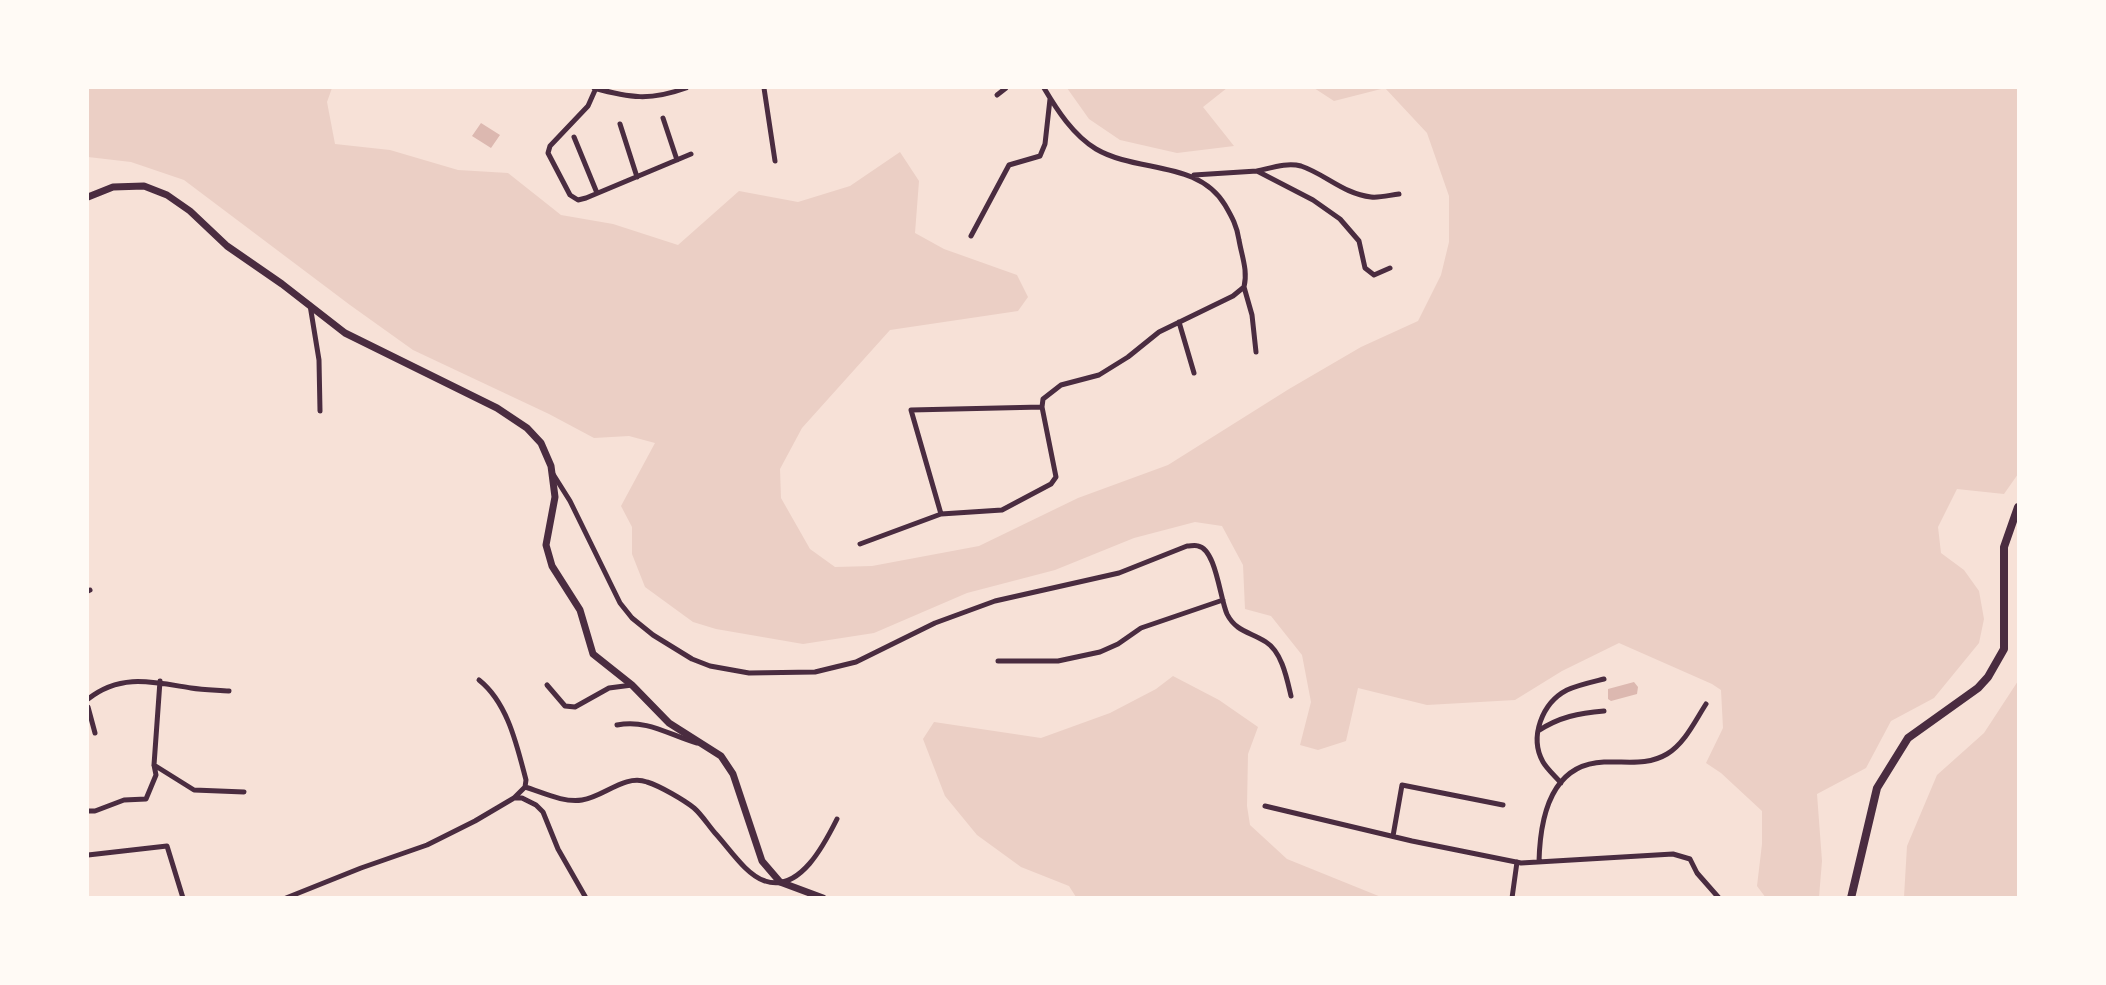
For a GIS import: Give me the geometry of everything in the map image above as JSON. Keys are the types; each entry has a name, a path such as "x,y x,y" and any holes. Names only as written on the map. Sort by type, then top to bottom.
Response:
{"main road":[{"path":"1851,898 1877,788 1908,738 1978,688 1988,677 2004,649 2004,547 2018,508"}],"street":[{"path":"686,88 645,98 621,96 595,88 588,106 550,146 548,153 570,195 578,200 691,154"},
{"path":"764,88 775,161"},
{"path":"997,95 1006,88"},
{"path":"1044,88 1077,134 1096,149 1119,159 1192,176 1257,171 1286,164 1300,166 1344,189 1360,194 1373,197 1399,194"},
{"path":"971,236 1009,165 1040,156 1045,144 1050,99"},
{"path":"663,118 677,160"},
{"path":"620,124 637,177"},
{"path":"574,137 597,193"},
{"path":"1257,171 1313,200 1340,219 1359,241 1363,263 1369,273 1374,275 1390,268"},
{"path":"1192,176 1217,192 1237,226 1247,275 1244,287 1252,315 1256,352"},
{"path":"88,197 113,187 134,186 144,186 167,195 190,211 227,246 345,333 497,408 527,428 541,443 552,471 570,501 620,603 632,618 682,653 710,666 749,673 815,672 856,662 935,623 995,601 1119,573 1187,546 1200,546 1206,550 1213,563 1227,614 1237,629 1266,642 1275,650 1292,696"},
{"path":"860,544 941,514 1003,510 1051,484 1056,477 1042,407 1043,399 1061,385 1099,375 1128,358 1158,332 1233,296 1244,287"},
{"path":"310,305 318,360 320,411"},
{"path":"1179,322 1194,373"},
{"path":"941,514 911,411 1042,407"},
{"path":"552,471 555,497 546,545 552,566 580,610 593,654 632,685 669,723 721,756 733,774 762,861 780,882"},
{"path":"998,661 1058,660 1100,652 1118,644 1141,628 1223,600"},
{"path":"1561,783 1543,762 1537,732 1539,721 1550,705 1566,691 1604,679"},
{"path":"286,898 428,845 514,798 525,786 526,780 515,738 493,692 479,680"},
{"path":"88,699 102,688 130,681 160,681 192,688 229,691"},
{"path":"88,811 124,800 146,799 156,775 154,765 160,681"},
{"path":"547,685 565,706 575,707 610,688 632,685"},
{"path":"1539,862 1540,832 1551,798 1569,774 1584,765 1649,762 1665,755 1679,746 1706,704"},
{"path":"88,706 95,733"},
{"path":"1537,732 1551,722 1576,713 1604,711"},
{"path":"617,725 636,722 651,725 674,737 704,745"},
{"path":"154,765 194,790 244,792"},
{"path":"525,786 575,801 586,800 634,779 650,782 694,808 750,871 764,881 780,882 823,898"},
{"path":"1393,836 1402,785 1503,805"},
{"path":"514,798 527,800 542,812 558,849 586,898"},
{"path":"1265,806 1517,862 1673,854 1690,859 1697,873 1719,898"},
{"path":"780,882 795,877 811,861 826,841 837,819"},
{"path":"88,855 167,846 183,898"},
{"path":"1512,898 1517,862"}],"shaded area":[{"path":"88,88 332,88 327,102 335,144 390,150 458,170 508,173 561,215 613,224 678,245 739,191 798,202 850,186 900,152 919,181 915,233 944,249 1017,275 1028,297 1018,311 890,330 802,428 780,469 781,498 810,549 835,567 872,566 979,546 1078,498 1168,465 1361,347 1418,321 1441,275 1449,242 1449,196 1427,133 1385,88 2018,88 2018,474 2004,494 1957,489 1938,527 1941,553 1964,570 1979,591 1984,619 1979,643 1934,698 1891,721 1866,768 1817,794 1822,861 1819,897 1766,898 1757,886 1762,844 1762,811 1721,773 1706,763 1723,728 1721,690 1619,643 1562,671 1515,700 1427,705 1358,688 1346,741 1318,750 1300,745 1311,702 1302,655 1271,616 1245,609 1243,565 1222,526 1195,522 1134,538 1055,570 967,593 874,633 803,644 716,629 693,622 645,587 632,554 632,527 621,506 655,443 629,436 594,438 413,350 184,180 131,162 88,157"},
{"path":"1067,88 1227,88 1203,107 1234,146 1177,153 1120,140 1089,119"},
{"path":"1314,88 1385,88 1334,101"},
{"path":"481,123 500,135 491,148 472,136"},
{"path":"1173,676 1219,700 1258,727 1248,754 1247,806 1250,825 1287,859 1381,897 1076,897 1069,886 1021,867 977,835 945,796 923,739 934,722 1041,738 1110,713 1156,689"},
{"path":"2018,681 2018,897 1904,897 1907,846 1937,775 1984,733"},
{"path":"1634,682 1638,687 1637,694 1611,701 1608,699 1608,689"}]}
